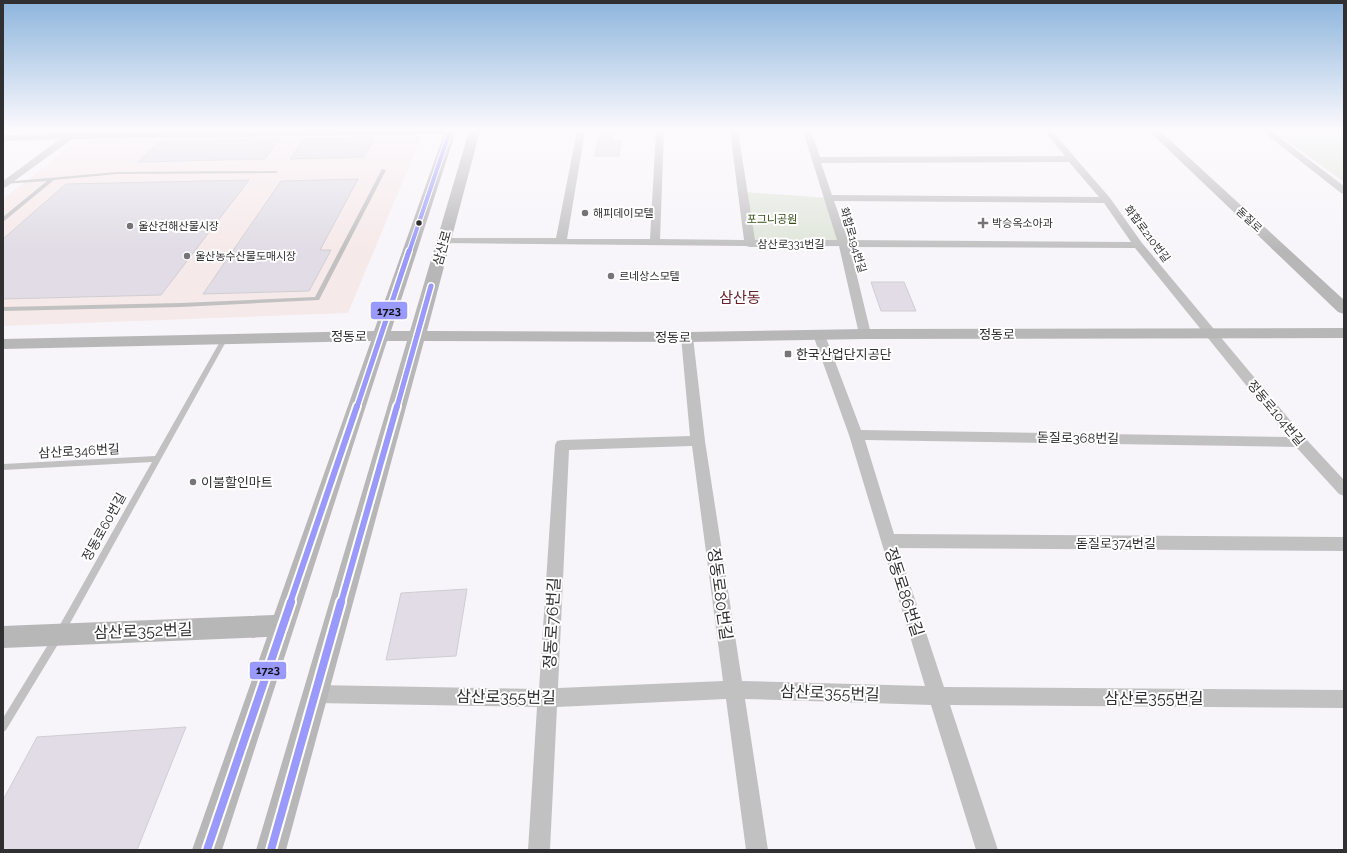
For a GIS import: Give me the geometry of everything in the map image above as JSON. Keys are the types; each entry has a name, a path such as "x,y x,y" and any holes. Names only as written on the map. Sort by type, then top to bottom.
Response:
{"main road":[{"path":"207,850 436,171"},
{"name":"삼산로","path":"271,850 464,171"},
{"name":"돋질로","path":"1197,171 1344,309"},
{"name":"정동로","path":"3,344 225,338 380,336 687,337 864,334 1344,333"},
{"name":"삼산로352번길","path":"3,637 60,633 282,626"}],"street":[{"path":"4,183 21,171"},
{"path":"561,242 574,171"},
{"path":"656,243 659,171"},
{"path":"740,171 750,244"},
{"name":"화합로194번길","path":"820,171 844,244 864,334"},
{"name":"화합로210번길","path":"1081,171 1107,200 1138,245 1211,334"},
{"path":"1318,171 1344,191"},
{"path":"828,198 1107,200"},
{"name":"삼산로331번길","path":"444,242 1138,245"},
{"name":"정동로104번길","path":"1211,334 1300,442 1344,490"},
{"name":"정동로86번길","path":"819,335 856,435 888,541 987,850"},
{"name":"정동로80번길","path":"687,337 698,441 757,850"},
{"name":"돋질로368번길","path":"856,435 1300,442"},
{"name":"정동로76번길","path":"539,850 562,445 698,441"},
{"name":"돋질로374번길","path":"888,541 1344,544"},
{"name":"삼산로355번길","path":"316,694 548,698 734,690 938,696 1344,699"}],"lane":[{"path":"3,309 181,305 316,299 384,171"},
{"path":"4,183 116,173 275,172"},
{"path":"3,220 52,179"},
{"name":"정동로60번길","path":"3,727 60,633 225,338"},
{"name":"삼산로346번길","path":"3,467 156,460"}],"shaded area":[{"name":"울산농수산물도매시장","path":"39,171 407,171 348,313 3,326 3,199"}],"green space":[{"path":"1329,171 1344,171 1344,182"},
{"name":"포그니공원","path":"743,192 828,198 844,244 750,244"}],"building":[{"path":"358,179 320,250 331,250 309,291 203,294 281,181"},
{"path":"249,180 161,295 3,299 3,239 66,184"},
{"path":"871,282 904,282 916,311 881,311"},
{"path":"467,589 456,656 386,660 401,593"},
{"path":"186,727 137,850 3,850 3,800 37,737"}],"transit line":[{"name":"1723","path":"207,850 437,171"},
{"name":"1723","path":"271,850 431,286"}],"place":[{"name":"해피데이모텔","path":"585,213"},
{"name":"박승옥소아과","path":"983,223"},
{"name":"울산건해산물시장","path":"130,226"},
{"name":"울산농수산물도매시장","path":"187,256"},
{"name":"르네상스모텔","path":"611,276"},
{"name":"한국산업단지공단","path":"788,354"},
{"name":"이불할인마트","path":"193,482"}],"district":[{"name":"삼산동","path":"740,298"}]}
